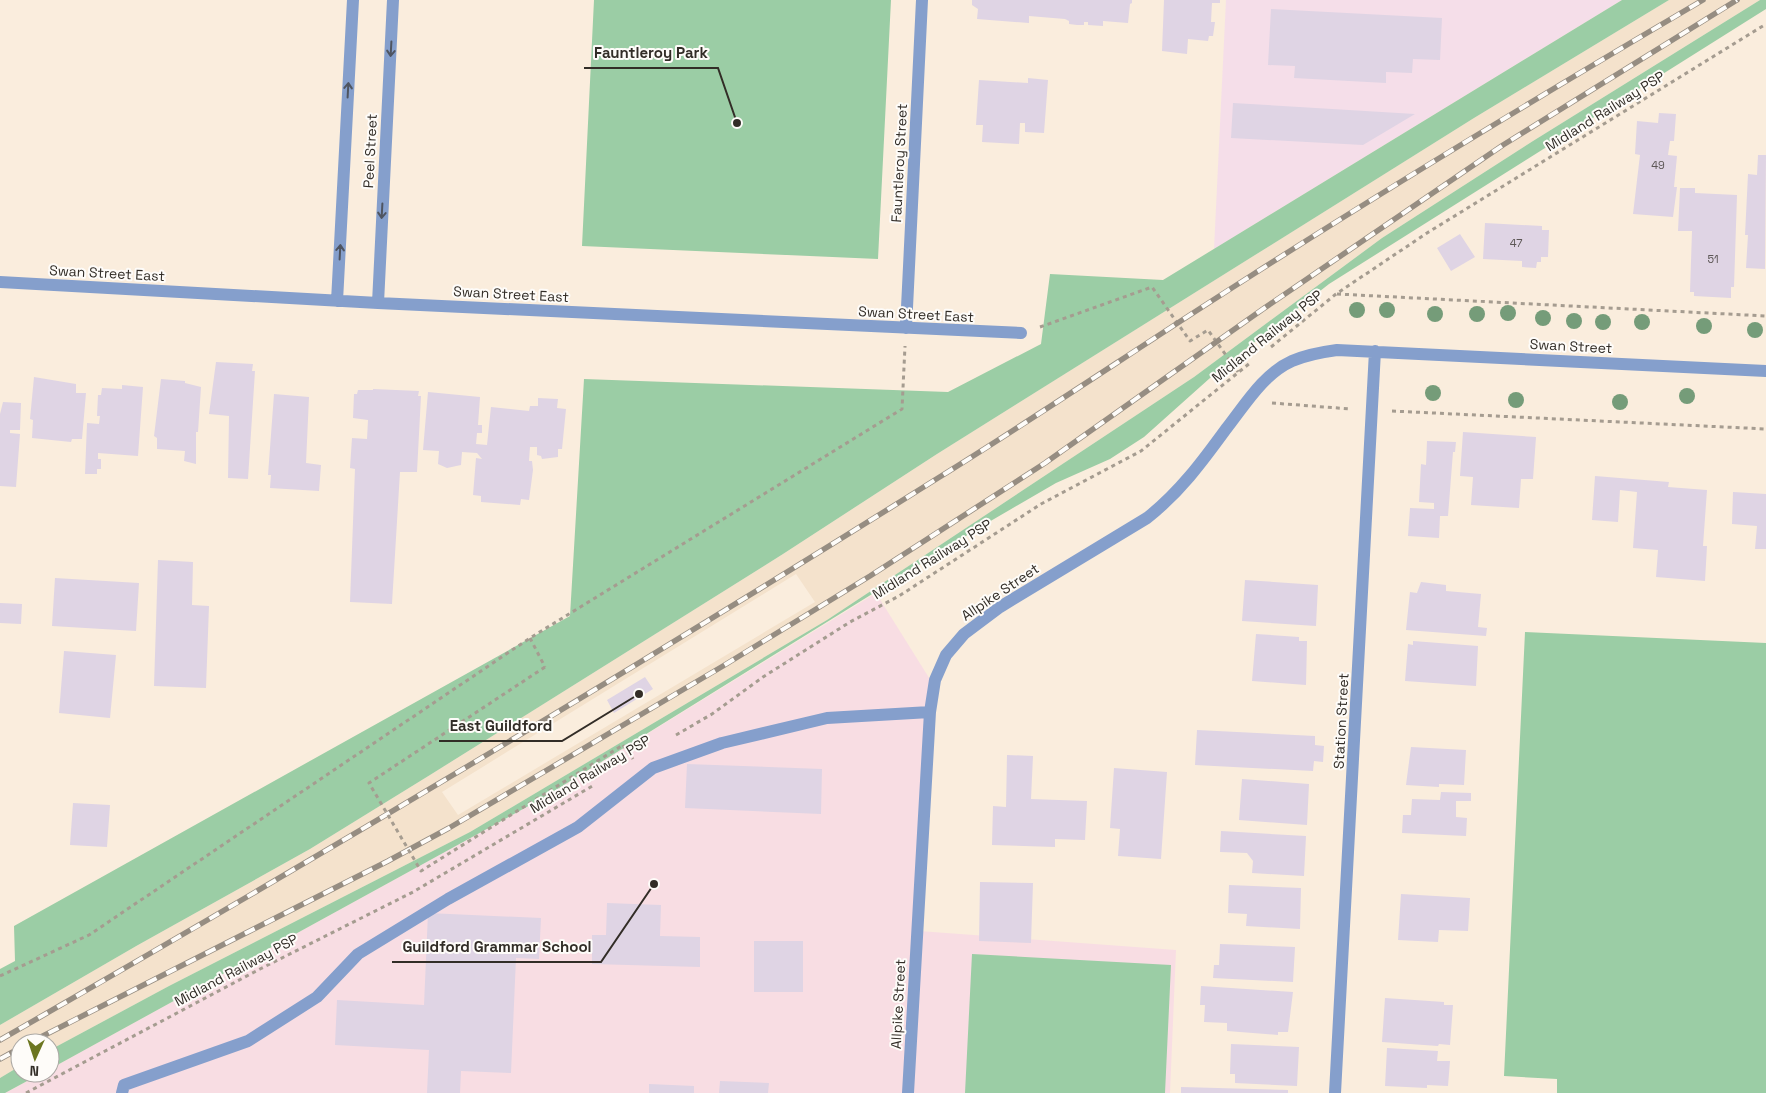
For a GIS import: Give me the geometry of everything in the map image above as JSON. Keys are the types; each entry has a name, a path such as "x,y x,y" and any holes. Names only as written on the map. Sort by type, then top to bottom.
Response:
{"street":[{"name":"Peel Street","path":"337,301 353,0"},
{"name":"Peel Street","path":"378,303 393,0"},
{"name":"Fauntleroy Street","path":"906,328 922,0"},
{"name":"Swan Street East","path":"0,282 337,301 1021,333"},
{"name":"Allpike Street","path":"908,1093 930,712 935,680 946,655 964,634 1000,607 1147,518 1161,507 1195,470 1256,388 1270,376 1291,362 1319,353 1337,350 1375,351"},
{"name":"Swan Street","path":"1375,351 1766,371"},
{"name":"Station Street","path":"1335,1093 1375,351"},
{"path":"122,1093 124,1085 248,1041 317,997 358,954 448,899 578,827 653,768 722,743 827,718 930,712"}],"path":[{"name":"Midland Railway PSP","path":"1268,348 1336,294 1427,233 1766,24"},
{"path":"1336,294 1766,316"},
{"path":"0,976 89,935 530,638 902,409 906,328"},
{"name":"Midland Railway PSP","path":"668,740 712,714 763,676 850,622 899,596 1041,504 1141,451 1253,360"},
{"name":"Midland Railway PSP","path":"530,638 545,668 369,782 421,871 623,745 634,761 641,757"},
{"name":"Midland Railway PSP","path":"26,1093 260,969 412,892 600,782"}],"shaded area":[{"path":"1226,0 1622,0 1214,249"},
{"path":"1669,0 1760,0 1533,141 1382,238 1194,377 827,620 470,832 169,986 60,1045 60,1033 10,1033 10,1072 0,1078 0,1025 310,849 783,554 937,454 1474,118","holes":["796,574 815,602 458,815 442,792"]},
{"path":"876,593 931,681 919,931 1176,950 1170,1093 5,1093 24,1083 60,1083 60,1064 543,798"}],"green space":[{"path":"594,0 891,0 878,259 582,246"},
{"path":"1622,0 1669,0 1474,118 937,454 783,554 310,849 0,1025 0,969 15,961 14,926 570,616 584,379 948,392 1041,344 1050,274 1163,280"},
{"path":"1760,0 1766,0 1766,9 1329,284 1219,370 1144,437 1110,459 1056,483 982,526 543,798 60,1064 60,1045 169,986 470,832 827,620 1194,377 1382,238 1533,141"},
{"path":"1525,632 1766,643 1766,1093 1557,1093 1557,1079 1504,1076"},
{"path":"972,954 1171,965 1165,1093 965,1093"},
{"path":"10,1072 10,1083 24,1083 5,1093 0,1093 0,1078"}],"building":[{"path":"972,0 1132,0 1132,3 1130,4 1128,23 1103,21 1103,26 1088,25 1088,22 1084,22 1084,25 1069,24 1069,21 1065,19 1029,16 1029,23 977,19 978,9 972,5"},
{"path":"1164,0 1220,0 1220,3 1212,3 1211,22 1215,22 1213,36 1209,36 1208,41 1188,39 1187,54 1162,51"},
{"path":"1271,9 1442,18 1440,60 1413,59 1412,73 1386,72 1386,83 1294,78 1295,66 1268,65"},
{"path":"1028,78 1048,80 1044,133 1025,132 1025,123 1020,123 1019,144 982,142 983,125 976,125 979,80 1028,83"},
{"path":"1233,103 1415,114 1363,145 1231,138"},
{"path":"1659,113 1676,114 1674,141 1670,141 1668,155 1677,156 1674,187 1677,187 1673,217 1633,214 1640,155 1635,154 1637,121 1658,123"},
{"path":"1758,155 1766,155 1765,269 1746,268 1748,235 1745,235 1748,174 1757,175"},
{"path":"1680,188 1695,188 1695,193 1737,195 1734,287 1731,287 1731,298 1694,296 1694,292 1690,292 1692,231 1678,231"},
{"path":"1485,223 1542,226 1542,230 1549,230 1548,257 1541,257 1541,262 1537,262 1536,268 1522,267 1522,261 1483,259"},
{"path":"1460,234 1475,257 1451,271 1437,248"},
{"path":"216,362 253,364 252,371 255,371 248,479 228,478 229,416 209,414"},
{"path":"34,377 76,384 76,393 86,393 82,439 72,439 71,442 32,438 33,420 30,419"},
{"path":"161,379 185,381 185,383 201,387 198,432 196,432 196,464 184,461 185,451 157,449 157,438 154,436"},
{"path":"122,385 143,387 138,456 98,453 98,459 101,459 101,469 97,469 97,474 85,474 87,423 99,424 100,416 97,416 98,395 101,395 102,388 122,389"},
{"path":"358,390 419,391 418,396 421,396 417,472 400,472 392,604 350,602 355,469 350,468 352,438 367,439 368,420 353,418 354,394 357,394"},
{"path":"428,392 480,397 478,425 482,425 482,433 477,433 476,444 487,445 491,407 529,411 530,406 538,406 538,398 558,399 557,408 566,409 562,449 558,449 558,457 542,459 541,456 537,455 537,447 530,447 529,461 532,461 533,470 529,500 521,499 520,505 481,502 481,496 473,495 476,458 482,459 477,453 462,452 461,465 447,468 438,464 439,451 423,450"},
{"path":"274,394 309,397 306,463 321,465 319,491 270,488 271,475 268,475"},
{"path":"3,402 21,403 20,430 10,430 10,433 20,434 16,487 0,486 0,414"},
{"path":"1463,432 1536,437 1533,479 1521,479 1519,508 1471,505 1473,477 1460,476"},
{"path":"1427,441 1456,442 1455,452 1453,452 1448,516 1440,516 1439,538 1408,536 1410,508 1434,509 1434,503 1419,502 1421,464 1426,465"},
{"path":"1595,476 1669,482 1668,487 1707,490 1703,546 1707,546 1705,581 1656,577 1658,550 1633,548 1637,492 1620,490 1618,522 1592,520"},
{"path":"1733,492 1766,494 1766,549 1755,549 1757,526 1732,524"},
{"path":"158,560 193,562 192,605 209,606 206,688 154,686"},
{"path":"55,578 139,583 136,631 52,626"},
{"path":"1245,580 1318,585 1316,626 1242,621"},
{"path":"1421,582 1446,585 1446,591 1481,594 1478,627 1487,628 1486,636 1406,630 1410,592 1417,593"},
{"path":"0,603 22,604 21,624 0,623"},
{"path":"1256,634 1299,637 1299,641 1307,641 1306,685 1252,681"},
{"path":"1413,641 1478,646 1476,686 1405,681 1408,644 1413,645"},
{"path":"64,651 116,655 110,718 59,713"},
{"path":"645,677 653,689 614,713 607,700"},
{"path":"1197,730 1315,736 1315,745 1324,746 1323,762 1314,761 1313,771 1195,765"},
{"path":"1411,747 1466,750 1464,785 1439,784 1439,787 1406,785"},
{"path":"1007,755 1033,756 1031,799 1087,801 1085,840 1055,839 1055,847 992,845 993,806 1006,807"},
{"path":"687,764 822,769 821,814 685,808"},
{"path":"1114,768 1167,772 1161,859 1118,856 1120,829 1110,828"},
{"path":"1242,779 1309,784 1307,825 1239,820"},
{"path":"1441,792 1471,793 1471,801 1456,801 1456,817 1467,818 1466,836 1402,833 1403,815 1411,815 1412,799 1440,800"},
{"path":"73,803 110,805 107,847 70,845"},
{"path":"1221,831 1306,836 1304,876 1252,873 1253,861 1247,853 1220,852"},
{"path":"980,882 1033,883 1031,943 979,941"},
{"path":"1229,885 1301,888 1300,929 1246,926 1247,914 1228,913"},
{"path":"1401,894 1470,898 1468,931 1439,930 1438,942 1398,940"},
{"path":"607,903 661,905 660,936 700,937 700,967 592,964 592,935 606,935"},
{"path":"428,913 541,918 539,959 516,958 511,1073 461,1071 460,1093 427,1093 429,1050 335,1045 337,1000 424,1005"},
{"path":"754,941 803,941 803,992 754,992"},
{"path":"1220,944 1295,947 1293,982 1213,978 1214,965 1219,965"},
{"path":"1201,986 1293,992 1288,1032 1278,1032 1278,1035 1227,1031 1227,1023 1204,1022 1205,1005 1200,1005"},
{"path":"1385,998 1444,1002 1444,1005 1453,1005 1450,1045 1439,1044 1438,1046 1382,1042"},
{"path":"1231,1044 1299,1047 1297,1086 1235,1083 1235,1074 1230,1074"},
{"path":"1387,1048 1438,1051 1437,1061 1450,1061 1448,1086 1427,1085 1427,1088 1385,1086"},
{"path":"720,1081 769,1083 768,1093 719,1093"},
{"path":"649,1084 694,1086 694,1093 649,1093"},
{"path":"1181,1087 1288,1090 1288,1093 1181,1093"}],"railway":[{"path":"0,1040 354,834 706,622 977,453 1362,206 1703,0"},
{"path":"49,1033 388,861 449,828 723,666 870,576 1045,463 1263,309 1503,145 1737,0"},
{"path":"0,1059 10,1054"}],"place":[{"name":"Fauntleroy Park","path":"737,123"},
{"name":"East Guildford","path":"639,694"},
{"name":"Guildford Grammar School","path":"654,884"}]}
